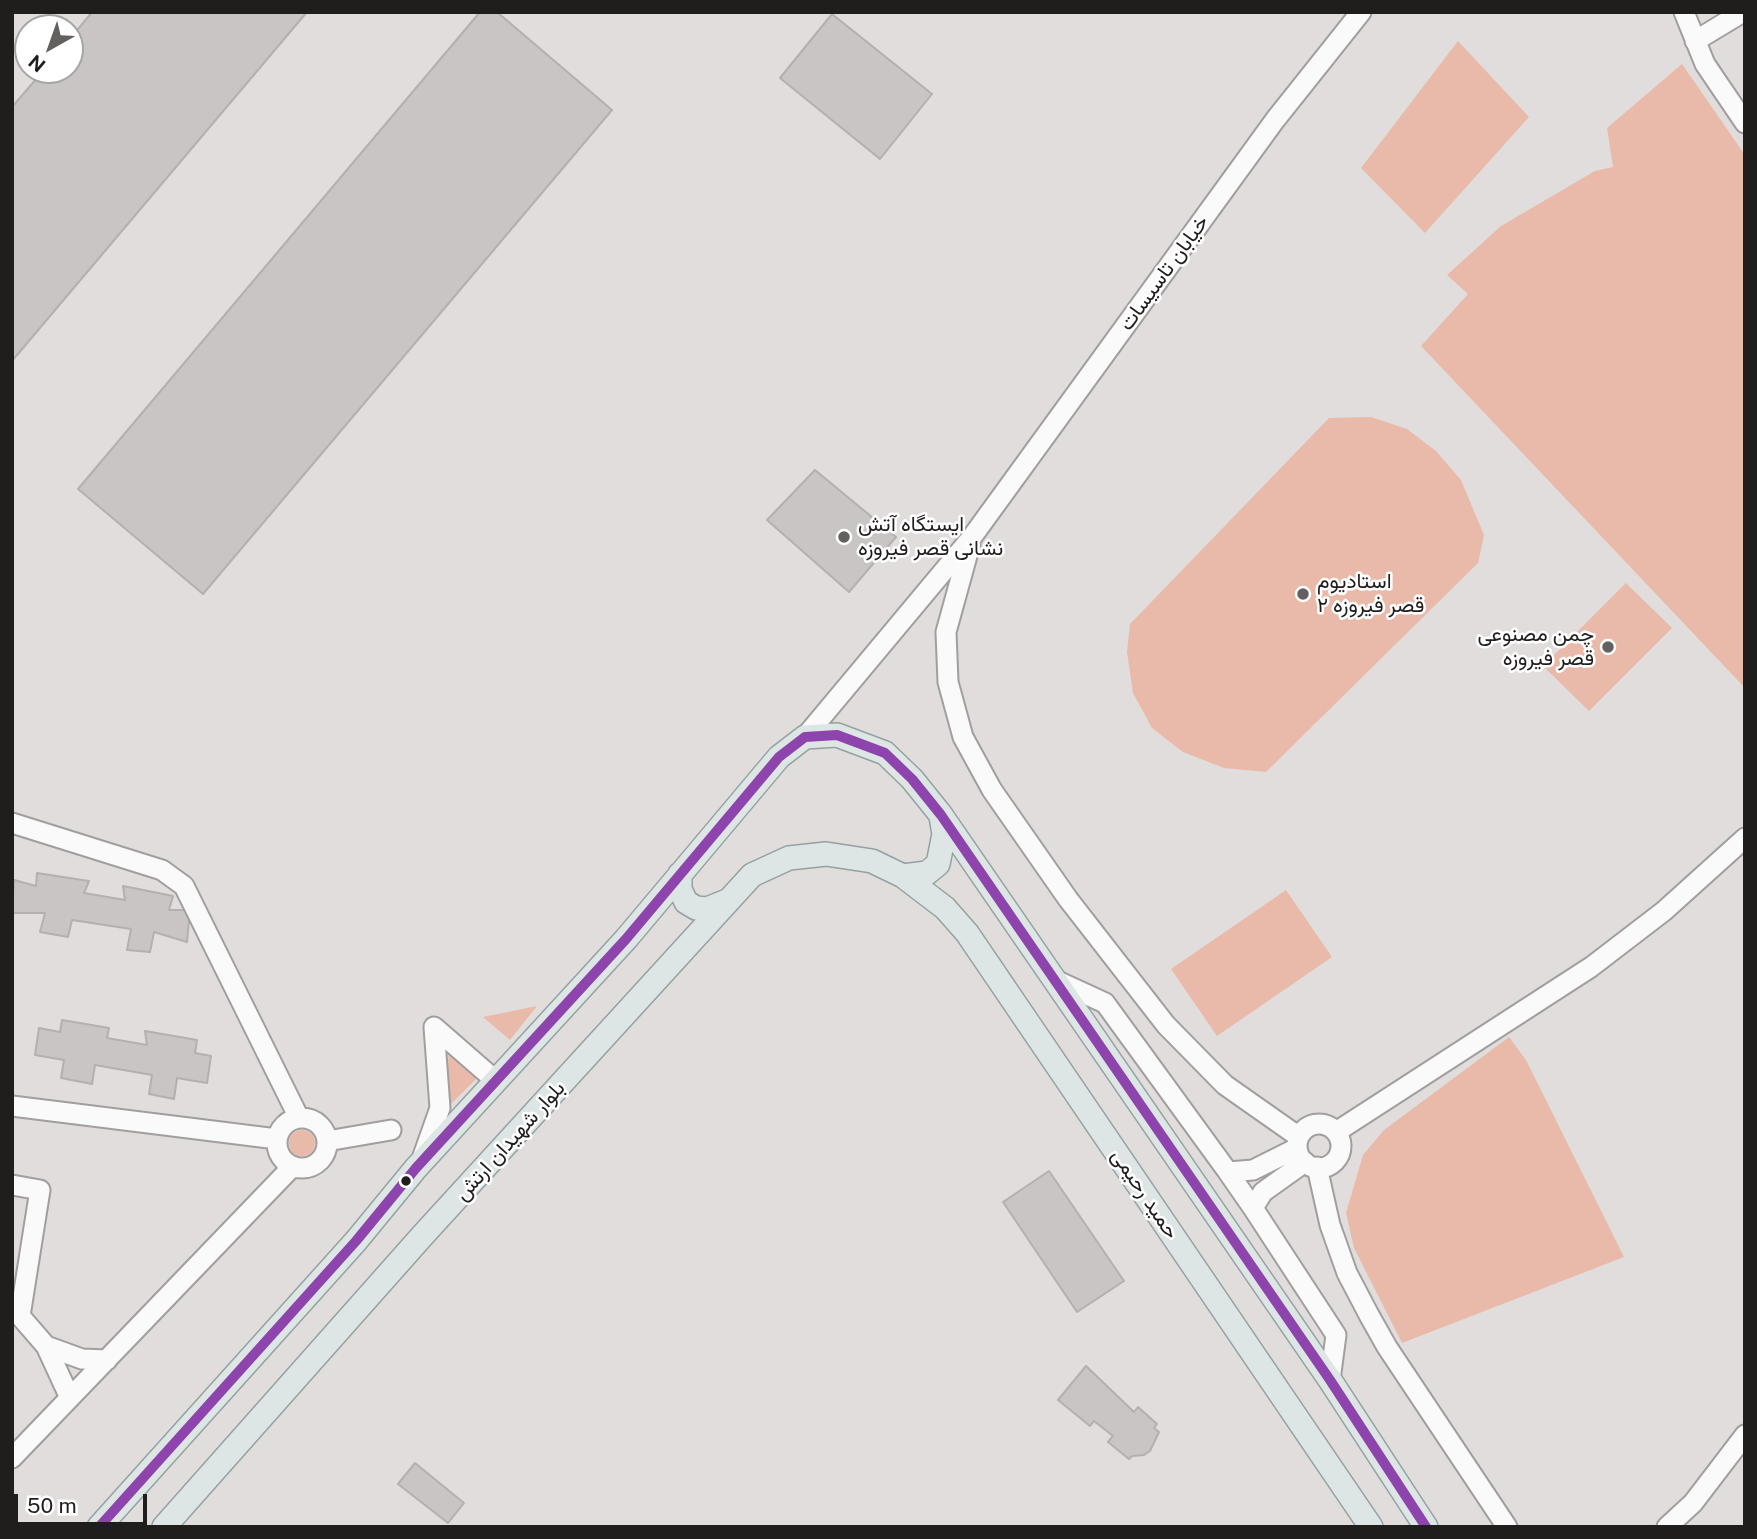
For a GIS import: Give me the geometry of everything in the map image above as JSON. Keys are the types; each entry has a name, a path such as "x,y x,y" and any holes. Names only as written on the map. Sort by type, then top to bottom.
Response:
{"main road":[{"path":"99,1527 356,1241 416,1168 680,874 779,757 804,737 837,735 885,753 912,779 941,814 1330,1380 1426,1527"},
{"path":"903,876 927,873 938,864 944,834 941,814"},
{"name":"بلوار شهیدان ارتش","path":"164,1527 752,875 789,858 826,854 872,861 903,876"},
{"path":"680,874 680,889 686,902 696,908 707,909 727,901"},
{"name":"حمید رحیمی","path":"903,876 945,908 967,933 1371,1527"}],"street":[{"name":"خیابان تاسیسات","path":"804,737 972,537 1275,120 1361,12"},
{"path":"1684,12 1705,64 1745,123"},
{"path":"1695,41 1743,12"},
{"path":"972,537 946,632 948,682 963,737 992,790 1068,899 1166,1025 1225,1085 1304,1154 1347,1273 1368,1315 1507,1527"},
{"path":"12,823 154,867 184,886 299,1118"},
{"path":"1336,1132 1591,967 1664,911 1745,838"},
{"path":"1055,980 1105,1003 1228,1171 1336,1335 1330,1380"},
{"path":"416,1168 430,1140 440,1108 434,1027 496,1081"},
{"path":"12,1106 277,1139"},
{"path":"299,1118 315,1121 321,1126 327,1141 326,1150 317,1164 301,1168 293,1166 280,1155 277,1139 285,1125 299,1118"},
{"path":"1228,1171 1252,1170 1304,1154 1336,1159 1341,1146 1336,1132 1324,1124 1309,1126 1304,1154 1263,1192 1253,1208"},
{"path":"327,1141 391,1130"},
{"path":"12,1458 293,1166"},
{"path":"12,1185 40,1190 16,1315 46,1346 70,1398"},
{"path":"46,1346 82,1359 107,1360"},
{"path":"1667,1527 1693,1503 1745,1435"}],"shaded area":[{"path":"1458,41 1529,117 1425,233 1361,168"},
{"path":"1682,64 1745,155 1745,688 1421,346 1468,294 1447,275 1501,226 1595,171 1613,167 1607,128"},
{"name":"استادیوم قصر فیروزه ۲","path":"1371,417 1407,429 1436,451 1461,480 1484,535 1478,563 1266,772 1224,768 1183,752 1152,728 1133,693 1127,652 1130,624 1329,418"},
{"name":"چمن مصنوعی قصر فیروزه","path":"1626,583 1672,628 1589,711 1543,666"},
{"path":"1286,890 1332,957 1217,1036 1171,969"},
{"path":"537,1006 510,1040 483,1017"},
{"path":"1509,1037 1526,1060 1624,1257 1402,1343 1354,1248 1346,1213 1363,1155 1384,1130"},
{"path":"449,1046 481,1074 446,1109"},
{"path":"302,1130 311,1134 315,1143 311,1152 302,1156 293,1152 289,1143 293,1134"}],"building":[{"path":"92,12 307,12 12,361 12,107 32,84 84,84 84,22"},
{"path":"480,12 497,12 612,110 203,594 78,489"},
{"path":"832,14 932,94 880,159 780,78"},
{"path":"815,470 896,537 849,592 767,520"},
{"path":"37,873 89,881 84,893 125,900 123,886 173,896 169,910 190,910 187,942 154,932 150,952 127,950 131,929 72,920 68,937 40,932 45,913 12,913 14,880 36,886"},
{"path":"62,1020 109,1028 107,1038 147,1045 145,1031 197,1040 195,1053 211,1056 207,1083 177,1078 174,1099 149,1094 152,1075 95,1065 92,1084 61,1078 64,1060 35,1055 39,1028 60,1032"},
{"path":"1049,1171 1124,1281 1077,1312 1003,1202"},
{"path":"1086,1366 1134,1412 1138,1407 1157,1424 1154,1428 1159,1432 1150,1451 1129,1459 1108,1442 1113,1436 1094,1421 1090,1426 1058,1400"},
{"path":"415,1463 464,1503 448,1523 398,1484"}],"transit line":[{"path":"99,1527 356,1241 416,1168 626,939 779,757 805,737 837,735 885,753 912,779 941,815 1330,1380 1426,1527"}],"place":[{"name":"ایستگاه آتش نشانی قصر فیروزه","path":"844,537"},
{"name":"استادیوم قصر فیروزه ۲","path":"1303,594"},
{"name":"چمن مصنوعی قصر فیروزه","path":"1608,647"}]}
